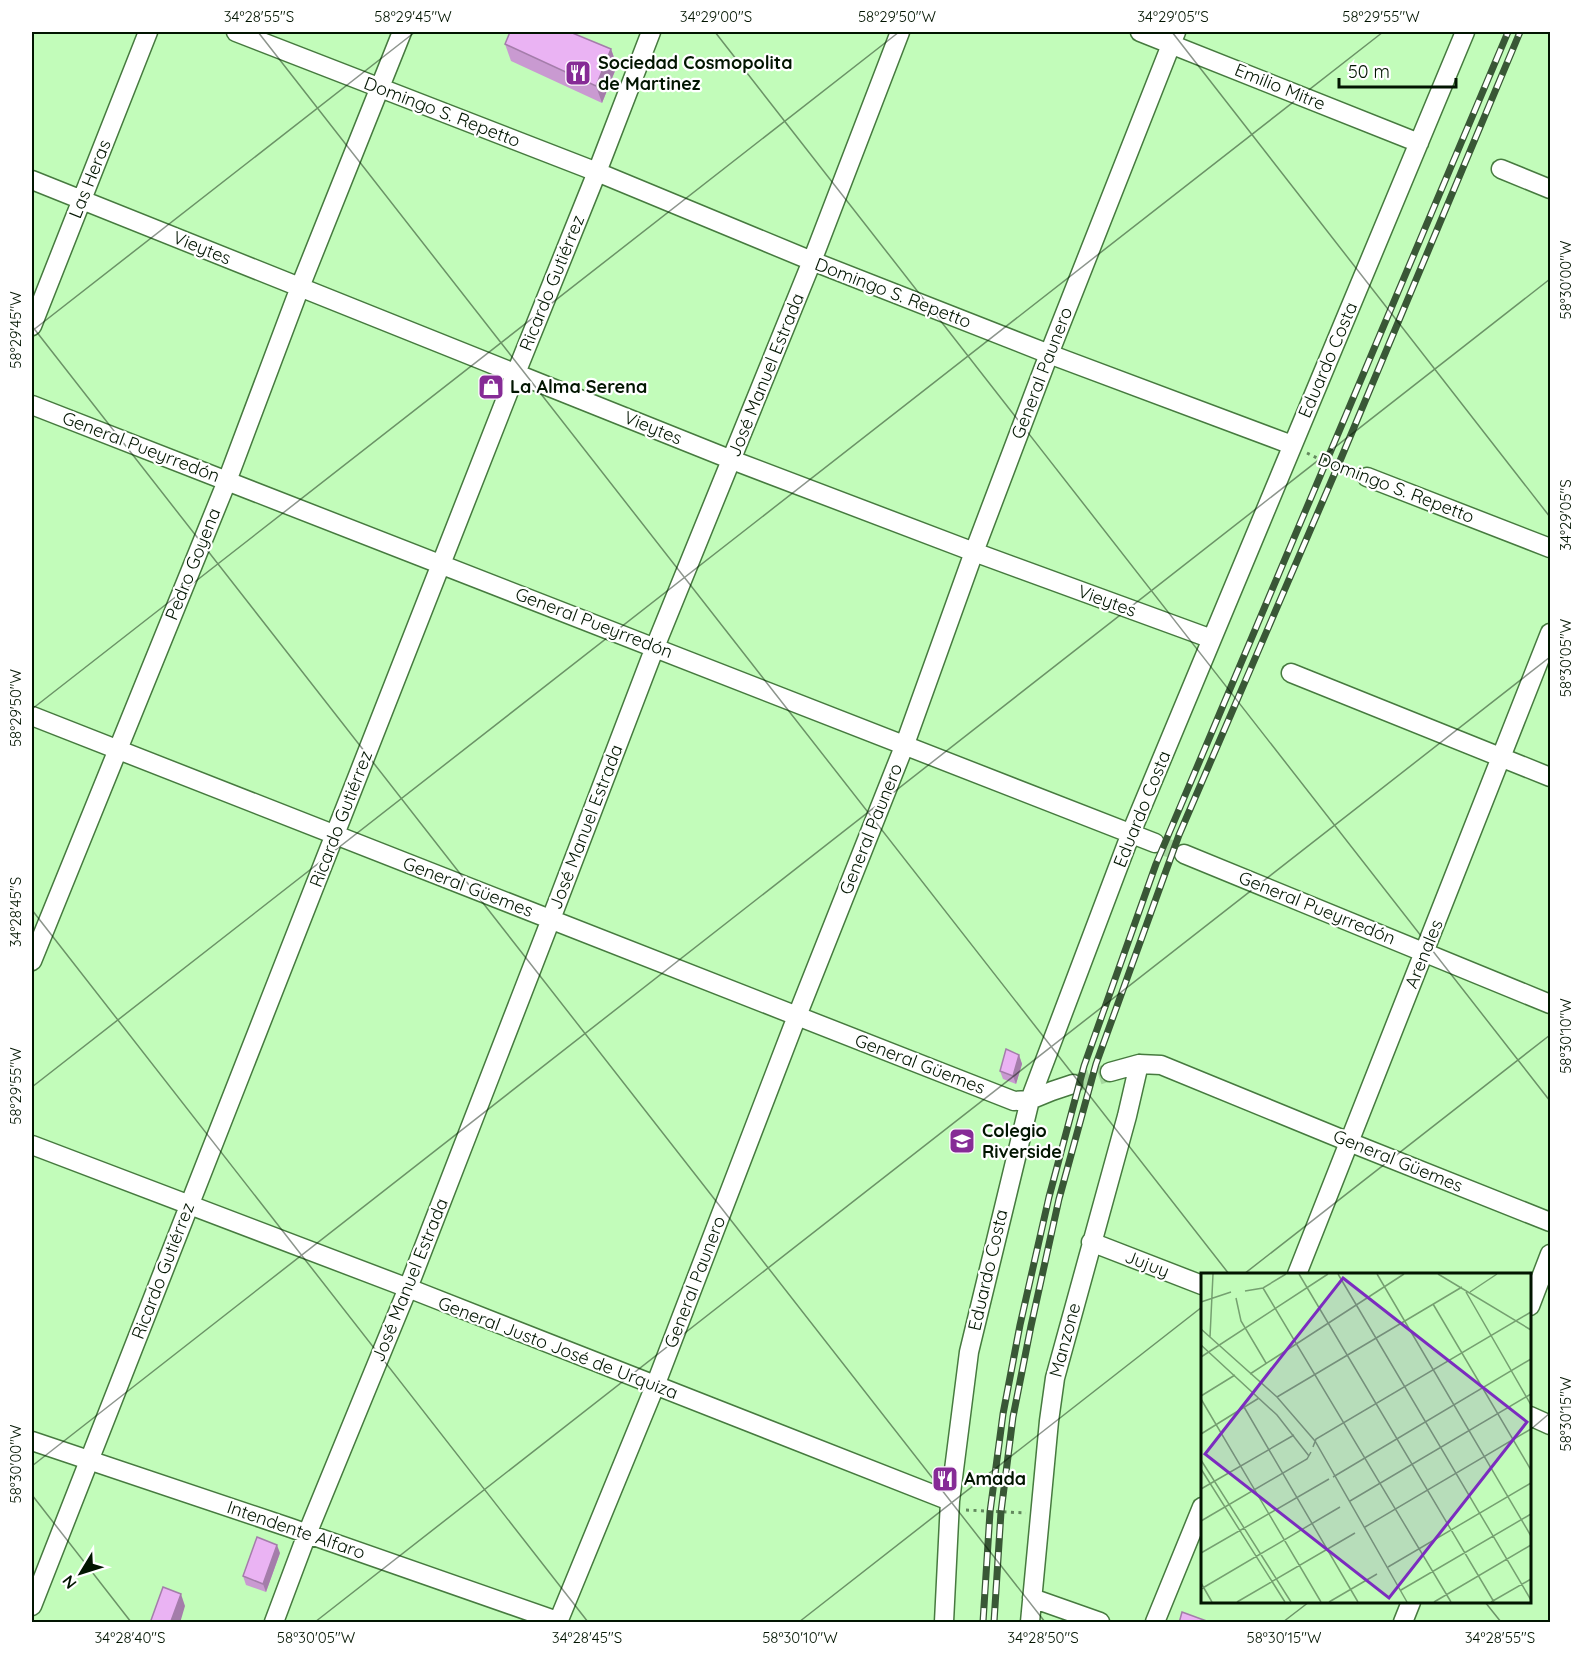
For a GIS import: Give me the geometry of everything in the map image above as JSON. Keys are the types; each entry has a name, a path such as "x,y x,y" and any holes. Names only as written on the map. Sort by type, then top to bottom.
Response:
{"street":[{"name":"Las Heras","path":"32,327 148,32"},
{"name":"Domingo S. Repetto","path":"236,32 597,172 812,261 1049,354 1292,445"},
{"name":"Pedro Goyena","path":"32,961 227,481 300,287 402,32"},
{"name":"Ricardo Gutiérrez","path":"32,1606 651,32"},
{"name":"José Manuel Estrada","path":"274,1623 408,1288 655,647 812,261 900,32"},
{"name":"Emilio Mitre","path":"1140,32 1174,38 1419,143"},
{"name":"Eduardo Costa","path":"944,1623 950,1505 969,1352 1030,1100 1131,833 1465,32"},
{"name":"General Paunero","path":"559,1622 655,1386 904,744 1049,354 1174,38"},
{"path":"1501,169 1551,189"},
{"name":"Vieytes","path":"32,180 732,460 1212,639"},
{"name":"General Pueyrredón","path":"32,405 1155,843"},
{"name":"Domingo S. Repetto","path":"1367,477 1551,548"},
{"name":"Arenales","path":"1298,1273 1551,633"},
{"path":"1291,673 1551,777"},
{"name":"General Güemes","path":"32,716 1014,1101 1030,1100"},
{"name":"General Pueyrredón","path":"1184,854 1551,1004"},
{"name":"General Güemes","path":"1110,1072 1139,1064 1161,1065 1551,1222"},
{"name":"Manzone","path":"1030,1623 1055,1378 1127,1116 1139,1064"},
{"path":"1030,1100 1073,1084"},
{"name":"General Justo José de Urquiza","path":"32,1144 408,1288 950,1505"},
{"name":"Jujuy","path":"1091,1242 1201,1285"},
{"path":"1531,1304 1551,1254"},
{"path":"1531,1416 1551,1425"},
{"name":"Intendente Alfaro","path":"32,1441 559,1622"},
{"path":"1155,1623 1201,1512"},
{"path":"1032,1598 1100,1623"},
{"path":"1403,1623 1411,1603"}],"path":[{"name":"Domingo S. Repetto","path":"1292,445 1362,479 1367,477"},
{"path":"950,1505 1040,1514"}],"building":[{"path":"510,32 570,32 611,49 596,86 505,44"},
{"path":"1006,1049 1019,1055 1013,1076 1000,1071"},
{"path":"257,1537 277,1545 263,1584 243,1576"},
{"path":"163,1587 181,1594 171,1621 177,1623 150,1623"},
{"path":"1182,1612 1212,1623 1179,1623"}],"tunnel":[{"path":"1155,843 1184,854"},
{"path":"1073,1084 1110,1072"}],"railway":[{"path":"983,1622 990,1512 1003,1414 1020,1325 1049,1197 1084,1066 1156,864 1508,32"},
{"path":"994,1622 1001,1512 1013,1417 1059,1199 1096,1064 1179,835 1337,468 1520,32"}],"place":[{"name":"Sociedad Cosmopolita de Martinez","path":"578,73"},
{"name":"La Alma Serena","path":"491,387"},
{"name":"Colegio Riverside","path":"962,1141"},
{"name":"Amada","path":"945,1479"}]}
